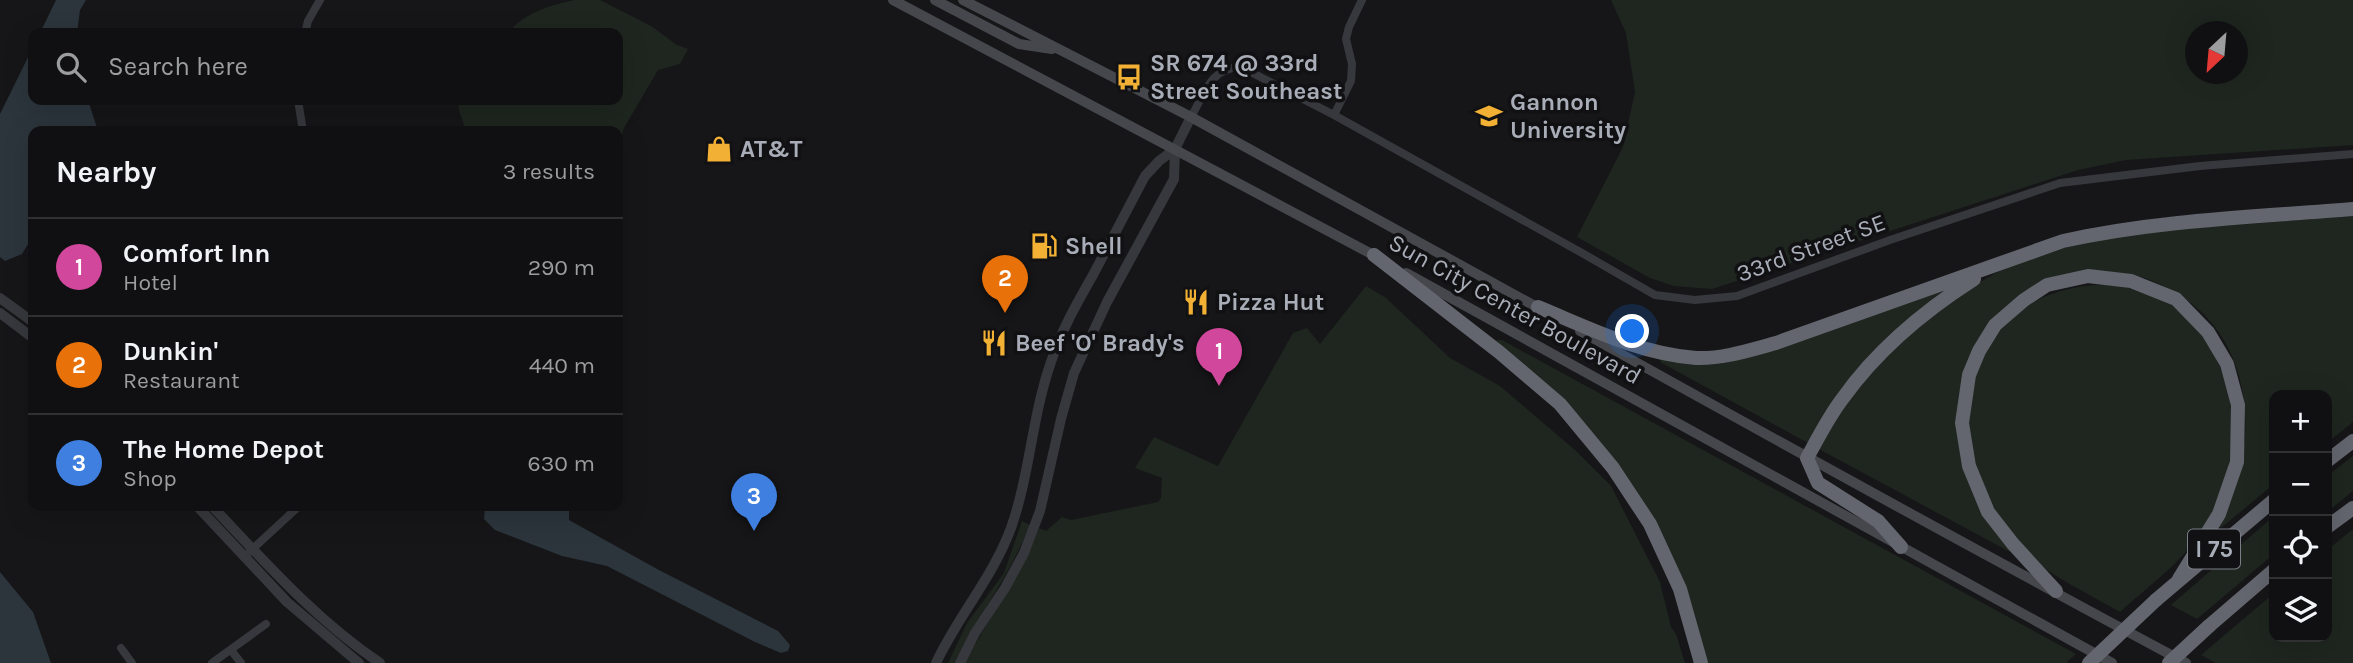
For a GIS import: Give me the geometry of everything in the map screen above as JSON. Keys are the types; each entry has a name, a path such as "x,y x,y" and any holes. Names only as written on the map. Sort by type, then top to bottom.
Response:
{"highway":[{"path":"1538,307 1643,350 1698,358 1736,354 1776,343 2063,241 2160,225 2353,209"},
{"path":"1374,255 1499,352 1560,404 1613,468 1650,524 1675,578 1701,663"},
{"path":"1900,547 1878,521 1818,483 1807,458 1843,397 1898,335 1939,302 1996,265"},
{"path":"2056,591 1988,512 1969,466 1962,423 1969,376 1979,351 1995,325 2024,300 2047,285 2088,276 2131,281 2176,299 2208,332 2227,364 2238,405 2237,462 2220,514 2179,579"},
{"path":"2332,457 2353,441"},
{"name":"I 75","path":"2089,663 2179,579 2269,504"},
{"path":"2332,526 2353,508"},
{"path":"2332,528 2353,519"},
{"name":"I 75","path":"2169,663 2269,574"}],"main road":[{"name":"Sun City Center Boulevard","path":"893,0 1374,255 2112,663"},
{"path":"935,0 1019,44 1061,51"},
{"name":"Sun City Center Boulevard","path":"963,0 1191,117 1538,307 1916,519 2056,591 2186,663"}],"street":[{"path":"306,28 320,0"},
{"path":"1334,116 1351,81 1352,64 1346,39 1362,0"},
{"name":"33rd Street SE","path":"1191,117 1215,75 1228,67 1241,67 1571,246 1655,295 1695,300 1737,296 1890,240 2060,184 2200,166 2353,154"},
{"path":"299,105 302,126"},
{"path":"960,663 975,633 1024,553 1040,511 1074,373 1107,302 1174,179 1175,149 1191,117"},
{"path":"936,663 960,617 998,558 1010,529 1023,487 1039,404 1051,361 1066,324 1145,176 1175,149"},
{"path":"0,298 28,318"},
{"path":"0,313 28,334"},
{"path":"203,511 337,630 380,663"},
{"path":"216,511 287,601 359,663"},
{"path":"249,552 294,511"},
{"path":"212,663 266,624"},
{"path":"121,648 132,663"},
{"path":"231,650 241,663"}],"shaded area":[{"path":"56,0 86,0 80,10 78,28 42,28"},
{"path":"574,0 600,0 688,49 680,64 658,70 623,131 623,126 464,126 458,105 623,105 623,28 513,28 530,15"},
{"path":"1611,0 2353,0 2353,145 2126,160 2078,170 1712,289 1674,286 1650,278 1577,237 1623,147 1635,92 1626,33"},
{"path":"28,57 28,105 90,105 96,126 28,126 28,244 22,254 5,261 0,257 0,114"},
{"path":"2353,216 2353,422 2332,439 2332,390 2269,390 2269,488 2221,528 2219,526 2241,465 2245,432 2244,400 2237,368 2224,340 2204,314 2172,291 2139,277 2066,277 1982,337 1961,439 2010,552 1817,448 1839,412 1902,337 1977,284 2001,270 2046,252 2128,233"},
{"path":"2110,284 2134,289 2168,302 2196,324 2221,371 2229,395 2232,419 2228,468 2211,516 2180,558 2120,612 2042,567 2007,533 1985,494 1977,473 1969,429 1969,407 1974,379 1990,343 2006,321 2046,296 2083,286"},
{"path":"1366,286 1386,298 1450,358 1500,386 1575,450 1611,486 1660,582 1671,627 1676,634 1685,663 965,663 1023,563 1039,528 1046,531 1062,517 1071,520 1158,502 1161,498 1162,478 1135,468 1154,437 1218,466 1293,333 1307,328 1320,344"},
{"path":"1948,287 1949,289 1922,309 1808,443 1660,362 1662,359 1697,363"},
{"path":"1496,340 1502,340 2076,654 2066,663 1707,663 1654,523"},
{"path":"2353,456 2353,491 2332,508 2332,472"},
{"path":"485,511 569,511 569,520 778,631 790,645 788,651 781,653 755,642 607,566 562,556 495,530 484,519"},
{"path":"2269,520 2269,558 2197,619 2171,605"},
{"path":"1022,521 1030,525 1013,561 954,663 948,663 967,623 1004,573"},
{"path":"2353,529 2353,663 2216,663 2201,655 2269,597 2269,642 2332,642 2332,546"},
{"path":"0,572 33,612 51,663 0,663"}],"place":[{"name":"SR 674 @ 33rd Street Southeast","path":"1129,77"},
{"name":"Gannon University","path":"1489,116"},
{"name":"AT&T","path":"719,149"},
{"name":"Shell","path":"1044,246"},
{"name":"Pizza Hut","path":"1196,302"},
{"name":"Dunkin'","path":"1005,313"},
{"name":"Beef 'O' Brady's","path":"994,343"},
{"name":"Comfort Inn","path":"1219,386"},
{"name":"The Home Depot","path":"754,531"}]}
